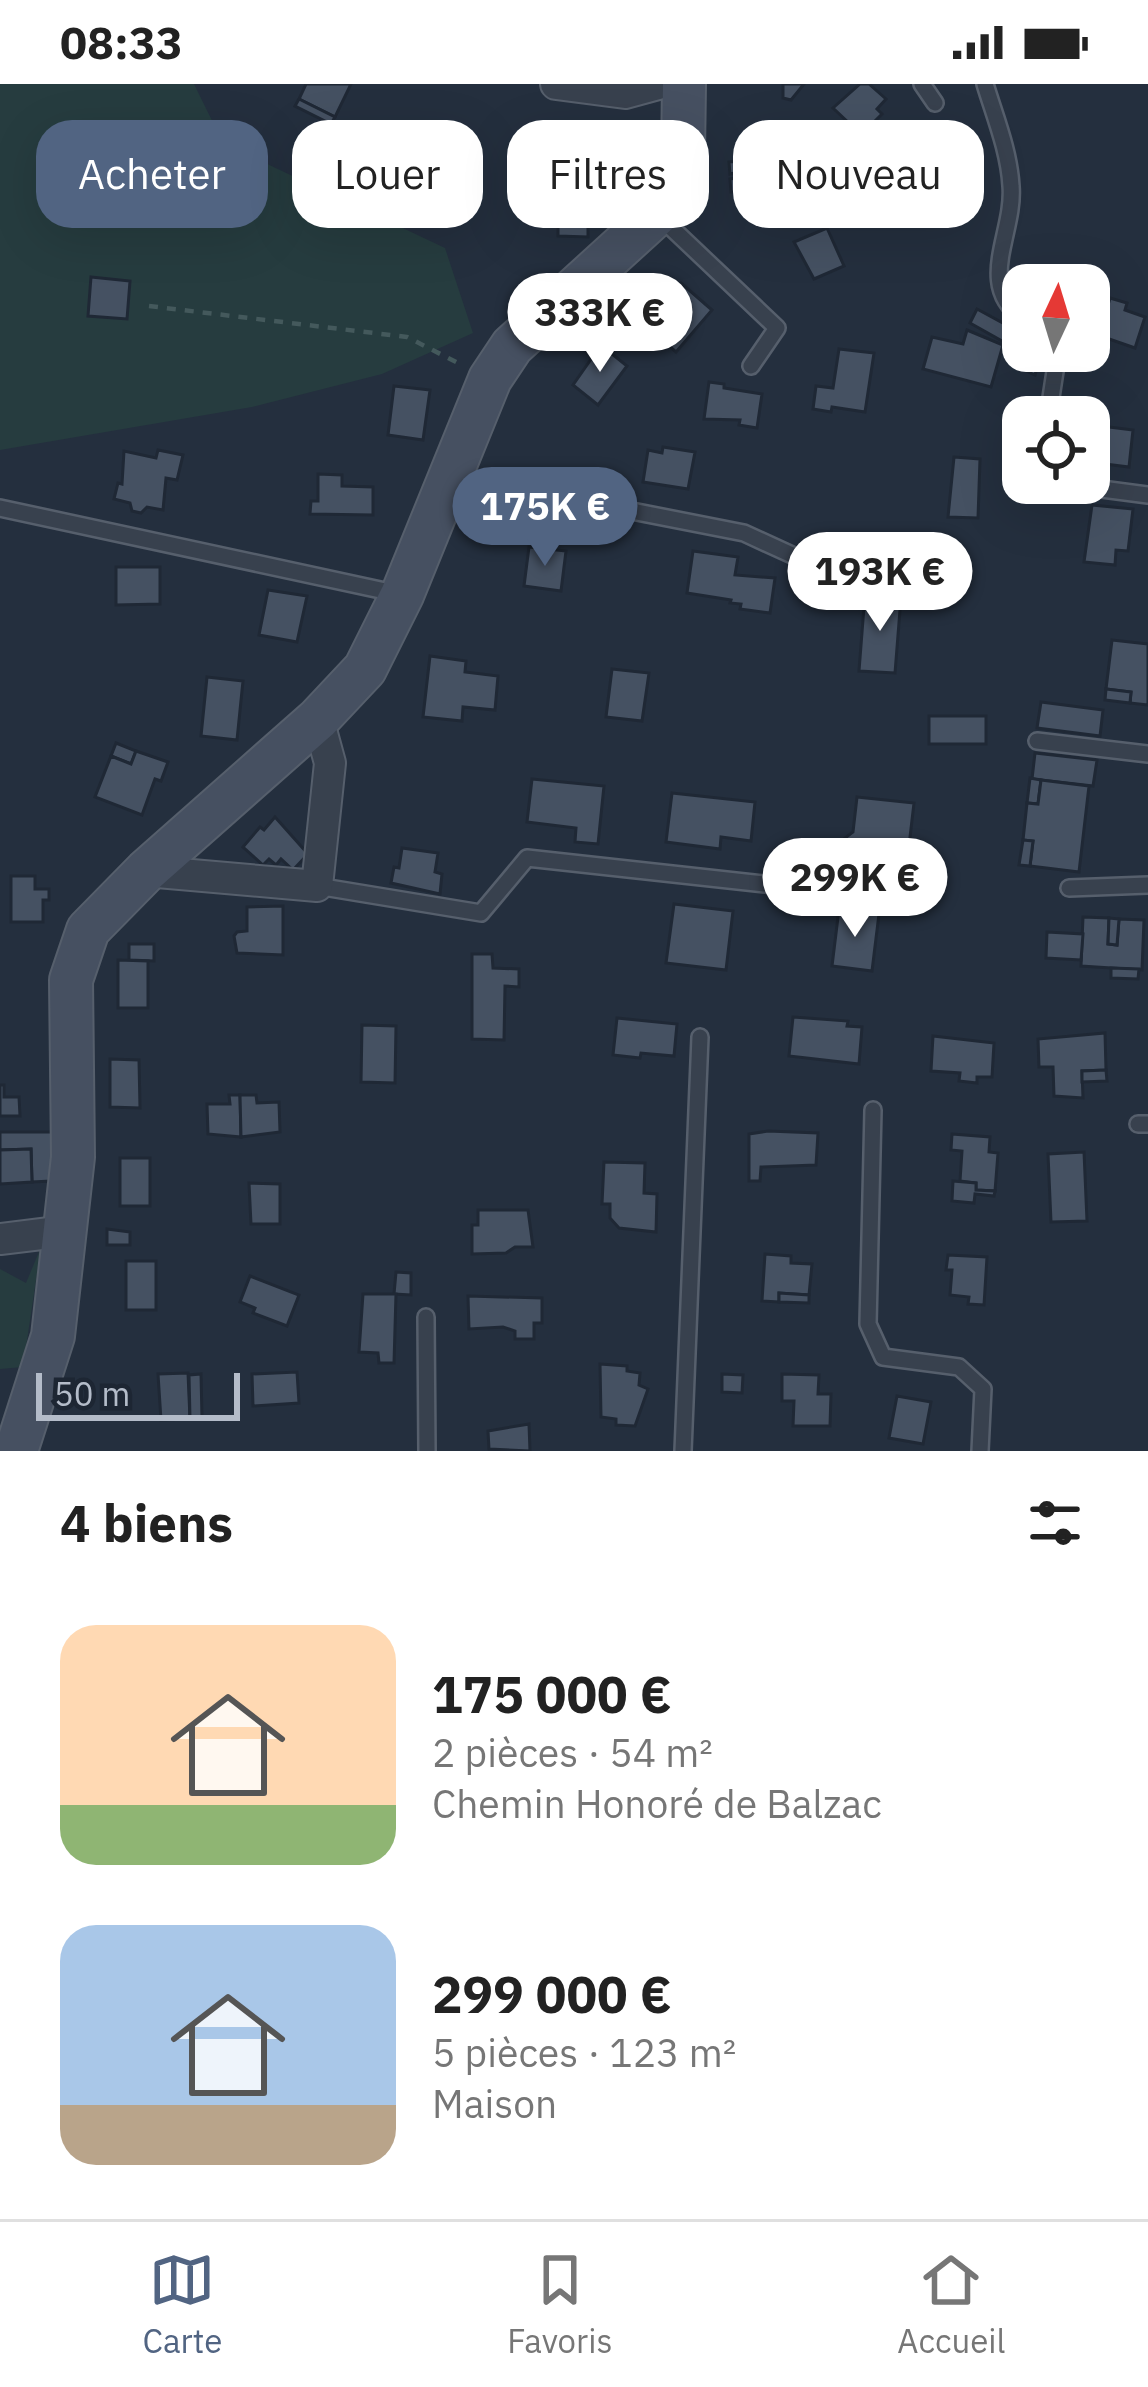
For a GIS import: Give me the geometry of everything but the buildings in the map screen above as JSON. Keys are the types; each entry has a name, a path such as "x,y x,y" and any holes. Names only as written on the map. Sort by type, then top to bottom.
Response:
{"street":[{"path":"556,84 625,93 675,92"},
{"path":"16,1451 53,1336 73,1157 71,980 88,930 318,719 365,669 402,595 490,379 512,346 642,228"},
{"path":"146,872 317,886 330,763 318,719"},
{"path":"0,1239 66,1231"}],"lane":[{"path":"922,84 935,103"},
{"path":"985,84 1011,180 1012,209 998,282 1002,294"},
{"path":"672,228 778,328 751,366"},
{"path":"450,476 744,532 803,560 891,573 950,575"},
{"path":"1110,490 1148,495"},
{"path":"0,508 402,595"},
{"path":"1037,741 1148,754"},
{"path":"317,886 481,913 527,858 820,890"},
{"path":"1069,889 1148,885"},
{"path":"683,1451 700,1037"},
{"path":"873,1110 868,1324 883,1357 959,1367 983,1389 980,1451"},
{"path":"426,1317 428,1451"}],"path":[{"path":"149,306 407,337 490,379"}],"green space":[{"path":"0,84 194,84 212,120 36,120 36,228 268,228 268,164 292,176 292,228 403,228 445,248 473,333 382,374 252,407 0,450"},
{"path":"41,1247 23,1367 0,1369 0,1269 26,1283"}]}
